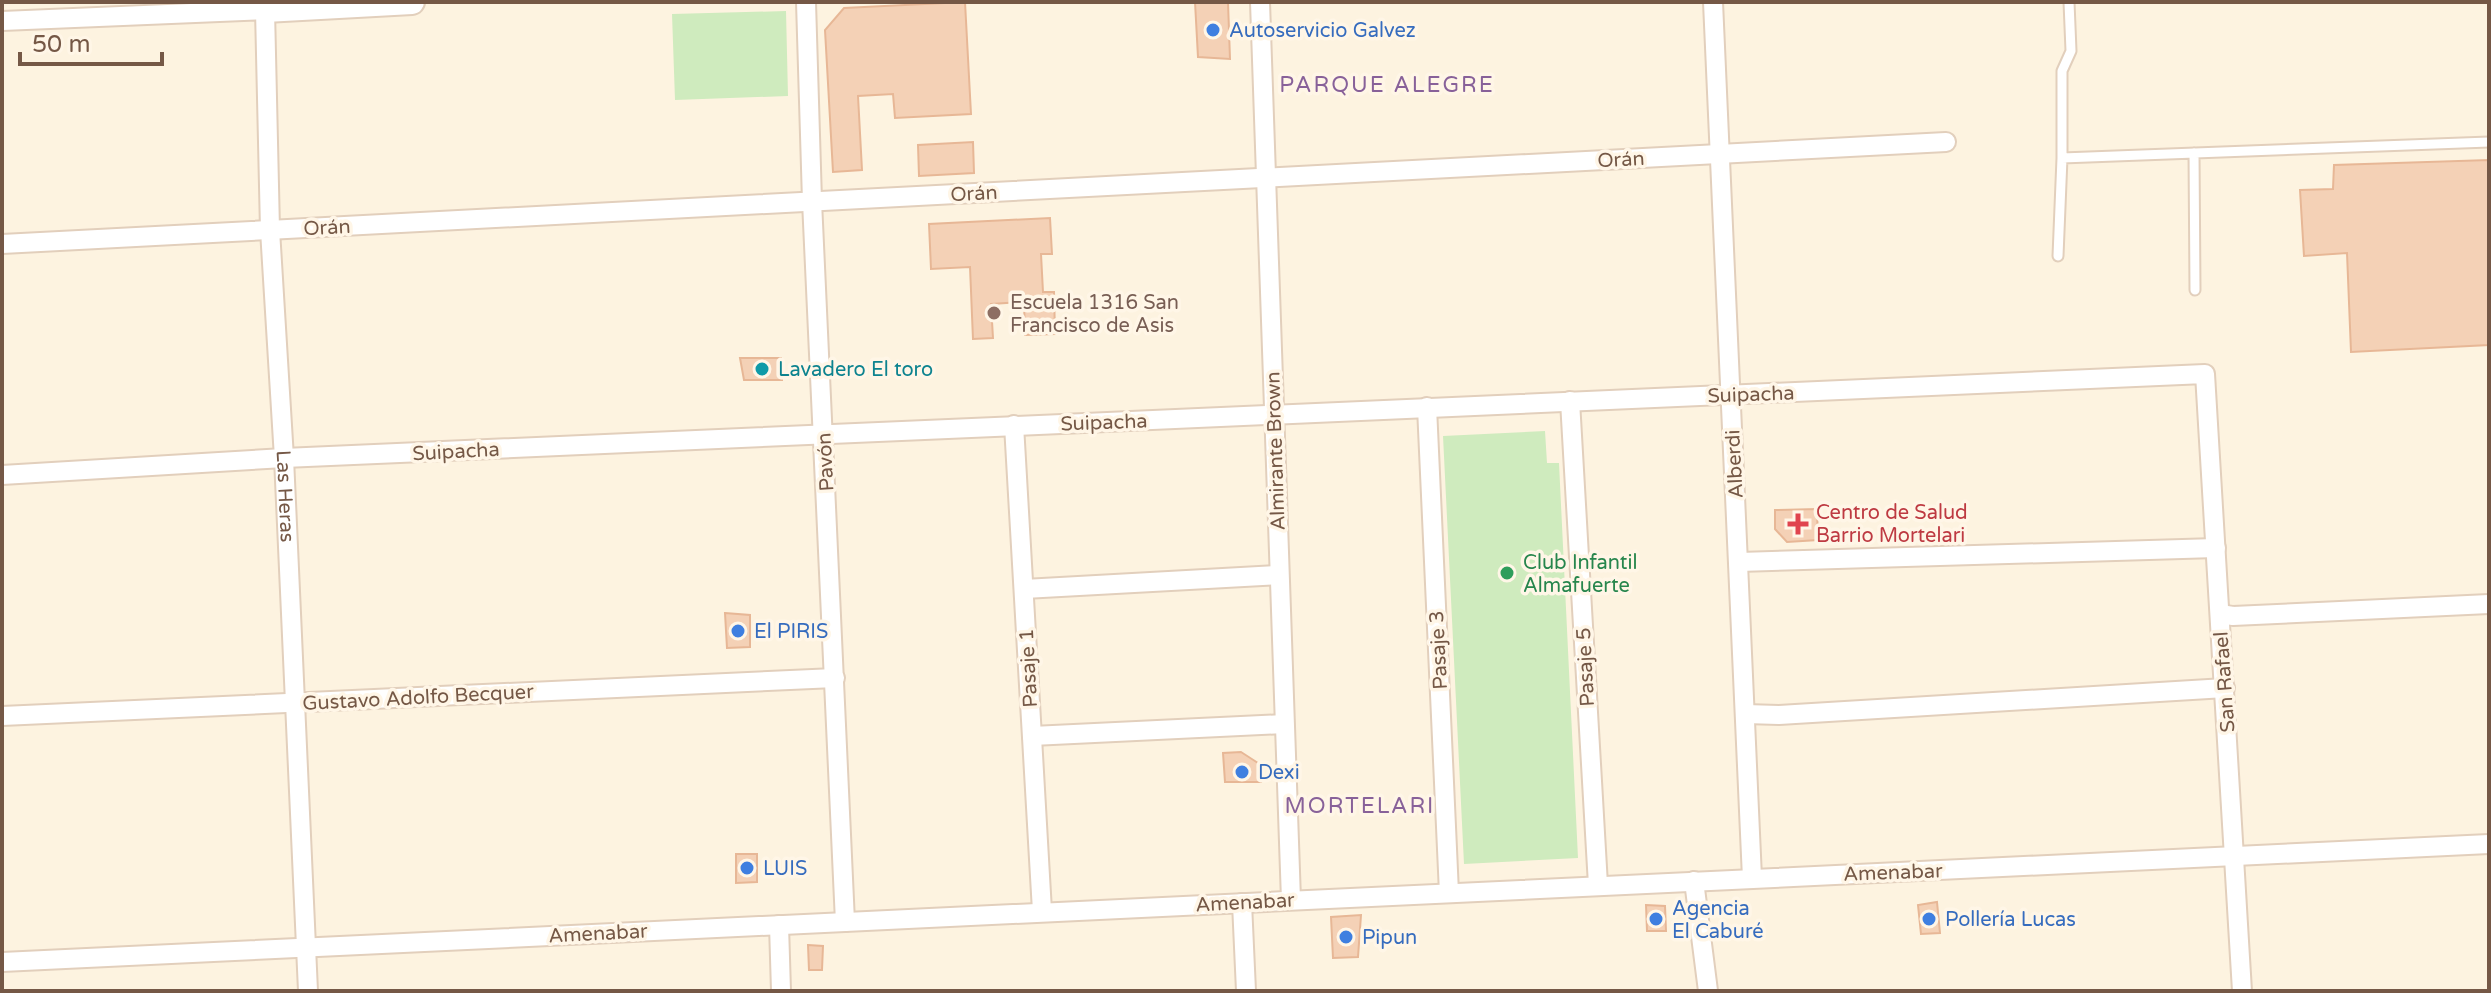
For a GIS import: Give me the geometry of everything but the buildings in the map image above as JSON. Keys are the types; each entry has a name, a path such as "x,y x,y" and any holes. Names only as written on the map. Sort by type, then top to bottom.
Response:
{"street":[{"path":"2,21 265,6 412,2"},
{"name":"Pavón","path":"806,2 812,201 845,922"},
{"name":"Almirante Brown","path":"1260,2 1291,900"},
{"name":"Alberdi","path":"1713,2 1752,878"},
{"name":"Las Heras","path":"265,6 270,230 284,458 308,991"},
{"name":"Orán","path":"2,244 1946,142"},
{"name":"Suipacha","path":"2,475 284,458 2205,374"},
{"name":"San Rafael","path":"2205,374 2242,991"},
{"name":"Pasaje 5","path":"1570,401 1598,885"},
{"name":"Pasaje 3","path":"1427,407 1449,893"},
{"name":"Pasaje 1","path":"1014,425 1042,911"},
{"path":"1739,562 2216,548"},
{"path":"1024,589 1279,575"},
{"path":"2220,614 2489,604"},
{"name":"Gustavo Adolfo Becquer","path":"2,716 835,678"},
{"path":"1745,714 1779,715 2225,688"},
{"path":"1032,736 1284,724"},
{"name":"Amenabar","path":"2,962 2489,844"},
{"path":"1694,881 1708,991"},
{"path":"1242,903 1246,991"},
{"path":"779,925 781,991"}],"lane":[{"path":"2058,256 2062,71 2071,51 2069,2"},
{"path":"2062,158 2489,142"},
{"path":"2194,153 2195,290"}],"green space":[{"path":"786,11 788,96 675,100 672,14"},
{"path":"1545,431 1547,463 1559,463 1578,858 1464,864 1443,436"}],"place":[{"name":"Autoservicio Galvez","path":"1213,30"},
{"name":"Escuela 1316 San Francisco de Asis","path":"994,313"},
{"name":"Lavadero El toro","path":"762,369"},
{"name":"Centro de Salud Barrio Mortelari","path":"1798,524"},
{"name":"Club Infantil Almafuerte","path":"1507,573"},
{"name":"El PIRIS","path":"738,631"},
{"name":"Dexi","path":"1242,772"},
{"name":"LUIS","path":"747,868"},
{"name":"Agencia El Caburé","path":"1656,919"},
{"name":"Pollería Lucas","path":"1929,919"},
{"name":"Pipun","path":"1346,937"}],"district":[{"name":"PARQUE ALEGRE","path":"1387,84"},
{"name":"MORTELARI","path":"1360,805"}]}
